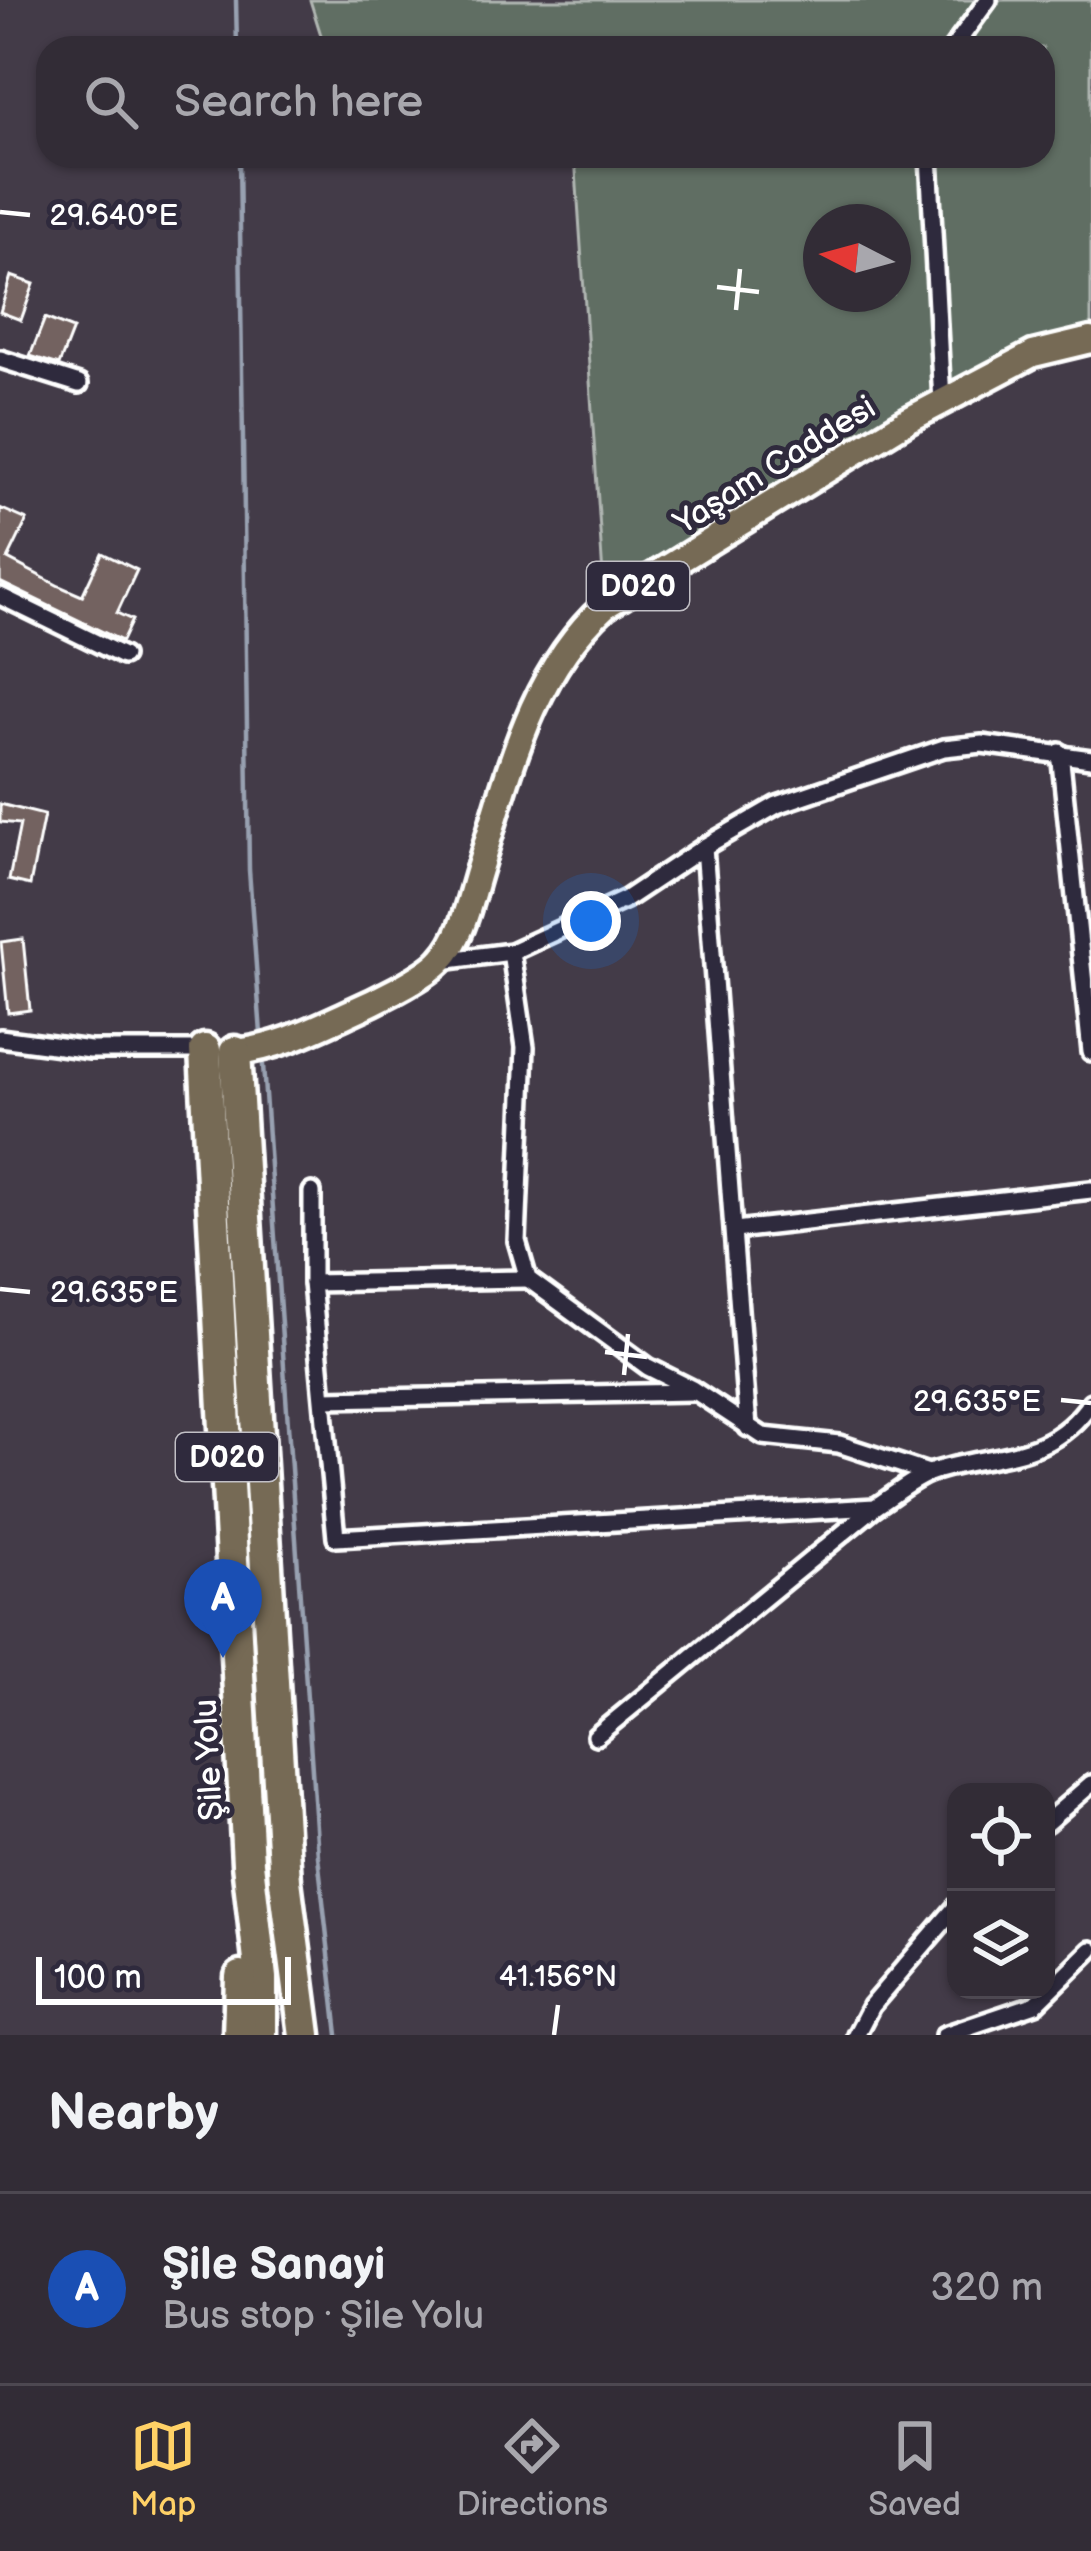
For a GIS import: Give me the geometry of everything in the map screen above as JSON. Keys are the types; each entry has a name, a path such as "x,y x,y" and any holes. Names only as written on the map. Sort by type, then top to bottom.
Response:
{"highway":[{"name":"Şile Yolu","path":"220,1051 248,1863 261,1978 261,2035"},
{"name":"D020","path":"220,1051 285,1881 305,2035"},
{"path":"239,2035 248,1863"}],"main road":[{"name":"Yaşam Caddesi","path":"441,961 461,926 522,734 546,677 580,628 605,606 942,402 1033,354 1091,340"},
{"path":"220,1051 269,1049 370,1004 441,961"}],"street":[{"path":"962,36 988,0"},
{"path":"930,168 942,402"},
{"path":"0,359 79,384"},
{"path":"0,596 124,656"},
{"path":"441,961 511,952 626,899 776,806 944,748 982,744 1091,758"},
{"path":"1060,752 1091,1052"},
{"path":"704,847 748,1429"},
{"path":"511,952 524,1048 517,1241 527,1279"},
{"path":"0,1038 90,1050 220,1051"},
{"path":"735,1230 1091,1190"},
{"path":"312,1192 312,1282 337,1538 875,1507"},
{"path":"312,1282 527,1279 648,1367 695,1391 748,1429 763,1436 839,1444 928,1473"},
{"path":"324,1399 695,1391"},
{"path":"596,1736 875,1507 928,1473 1046,1446 1081,1418 1091,1402"},
{"path":"1055,1815 1091,1784"},
{"path":"856,2035 871,2006 947,1917"},
{"path":"944,2035 1036,2004 1091,1950"}],"green space":[{"path":"310,0 1091,0 1091,343 1033,354 605,606 576,168 1055,168 1055,36 321,36"}],"building":[{"path":"11,276 34,284 21,320 0,312"},
{"path":"45,318 73,329 59,365 30,356"},
{"path":"0,508 27,520 8,559 59,586 82,596 102,553 137,570 117,613 132,620 122,641 0,582"},
{"path":"0,804 44,815 30,885 9,880 20,824 0,822"},
{"path":"23,939 30,1010 8,1013 1,942"}],"waterway":[{"path":"236,0 237,36"},
{"path":"239,168 249,870 261,1034"},
{"path":"263,1065 318,1856 338,2035"}],"place":[{"name":"Şile Sanayi","path":"223,1658"}]}
